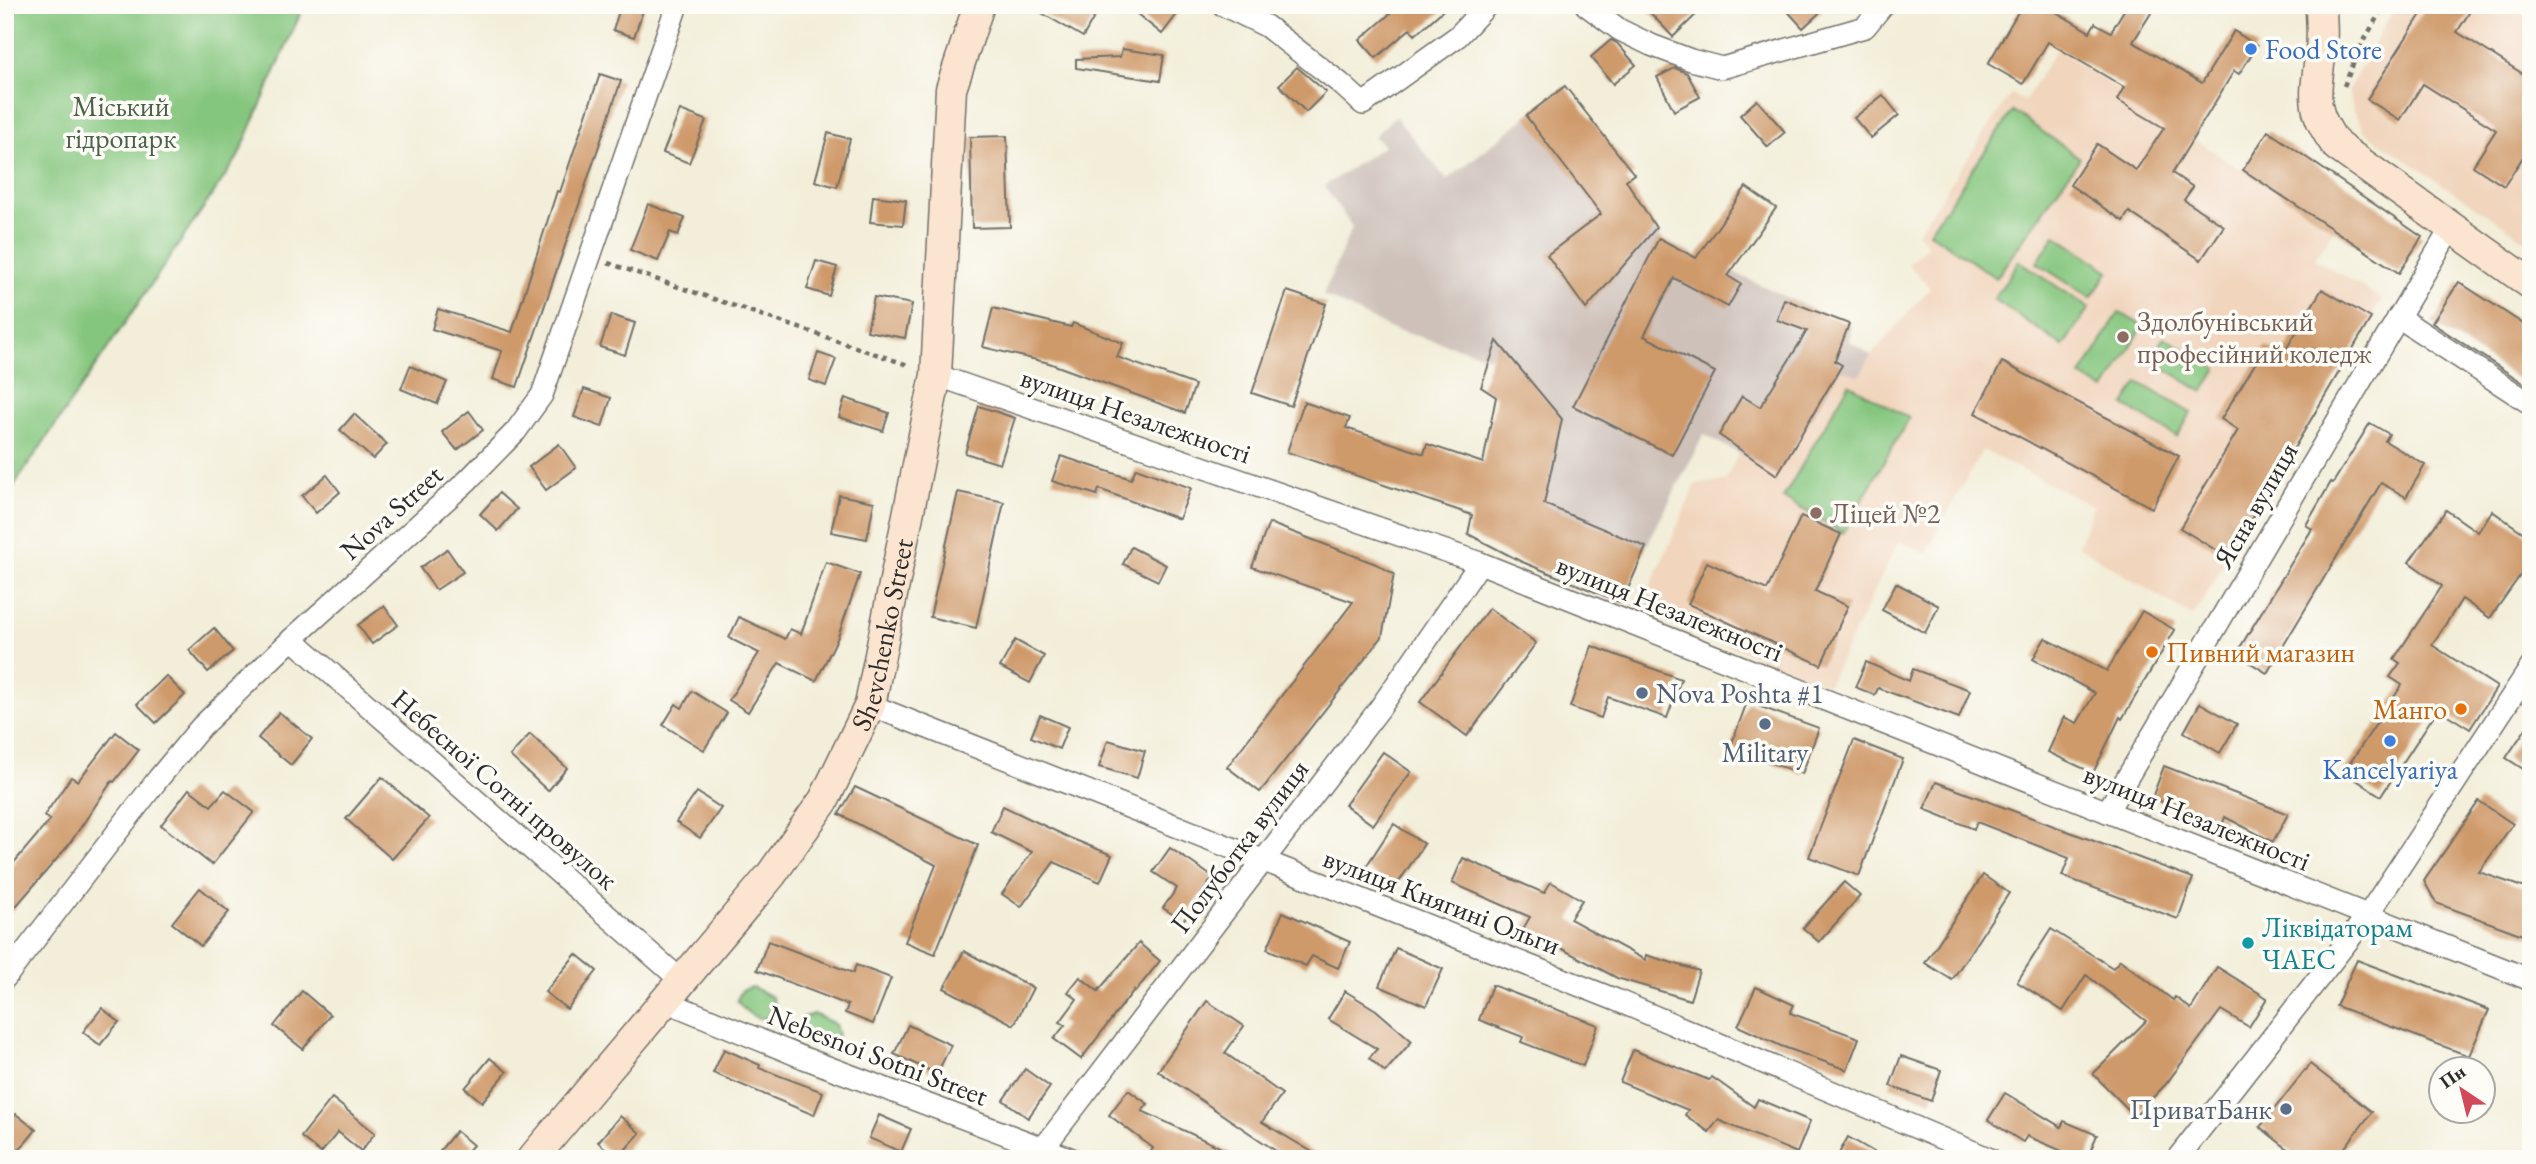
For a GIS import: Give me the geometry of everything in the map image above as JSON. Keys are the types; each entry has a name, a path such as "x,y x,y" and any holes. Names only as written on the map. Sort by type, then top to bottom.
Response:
{"main road":[{"name":"Shevchenko Street","path":"532,1159 771,876 824,800 870,705 936,375 951,89 979,5"},
{"path":"2321,5 2322,47 2315,105 2323,127 2337,146 2531,284"}],"street":[{"name":"Nova Street","path":"5,978 201,727 292,639 467,481 516,431 542,395 677,5"},
{"path":"1223,5 1266,26 1363,104 1458,36 1487,5"},
{"path":"1586,5 1620,30 1651,45 1722,68 1866,27 1883,5"},
{"name":"Ясна вулиця","path":"2108,812 2451,228"},
{"path":"2398,317 2531,404"},
{"name":"вулиця Незалежності","path":"936,375 1480,563 2531,979"},
{"name":"Полуботка вулиця","path":"1039,1153 1380,708 1480,563"},
{"name":"Небесної Сотні провулок","path":"292,639 673,991"},
{"path":"2177,1159 2372,917 2531,667"},
{"path":"2192,1159 2372,917 2531,687"},
{"name":"вулиця Княгині Ольги","path":"870,705 1616,1000 1990,1159"},
{"name":"Nebesnoi Sotni Street","path":"673,991 804,1058 1039,1153 1072,1159"}],"path":[{"path":"2342,92 2359,50 2384,5"},
{"path":"590,257 936,375"},
{"path":"5,291 8,298 5,303"}],"shaded area":[{"path":"2396,5 2531,5 2531,244 2365,132 2348,90"},
{"name":"Здолбунівський професійний коледж","path":"2056,49 2334,230 2315,259 2382,299 2193,617 2078,546 2093,506 1982,450 1926,554 1899,541 1828,685 1640,611 1696,484 1725,481 1739,453 1777,474 1842,369 1860,376 1871,355 1930,288 1908,264 1928,244 1917,233 2011,94 2025,101"},
{"path":"1565,86 1634,174 1626,181 1661,239 1852,327 1849,341 1871,355 1860,376 1841,370 1777,475 1704,434 1646,547 1622,603 1468,534 1496,398 1481,387 1491,357 1389,328 1323,295 1352,227 1324,186 1384,146 1374,136 1395,116 1447,180"}],"green space":[{"name":"Міський гідропарк","path":"5,5 304,5 238,157 5,499"},
{"path":"2013,111 2080,158 1996,278 1929,232"},
{"path":"2055,235 2109,271 2091,298 2037,263"},
{"path":"2019,261 2089,308 2063,346 1994,299"},
{"path":"2119,312 2143,326 2105,390 2081,376"},
{"path":"2164,337 2217,369 2203,392 2150,360"},
{"path":"2138,382 2191,413 2177,437 2124,405"},
{"path":"1849,384 1909,418 1843,533 1783,498"},
{"path":"752,987 772,997 775,1007 768,1017 754,1016 737,1000 742,990"},
{"path":"814,1014 835,1024 838,1035 830,1045 812,1041 799,1028 804,1017"}],"building":[{"path":"621,5 645,5 634,37 613,30"},
{"path":"1028,5 1101,5 1083,37"},
{"path":"1126,5 1184,5 1162,34"},
{"path":"1400,5 1449,5 1415,35 1410,29 1376,58 1360,40"},
{"path":"1643,5 1706,5 1673,37"},
{"path":"1782,5 1828,5 1803,28"},
{"path":"2022,5 2044,5 2090,32 2095,23 2111,32 2127,5 2156,5 2133,42 2202,83 2234,31 2257,46 2239,74 2234,71 2172,173 2193,187 2184,200 2224,226 2201,260 2129,212 2123,221 2070,185 2097,144 2136,170 2164,128 2117,100 2124,87 2048,42 2023,84 1988,64"},
{"path":"2427,5 2474,5 2457,32 2531,79 2531,145 2504,186 2473,166 2496,130 2423,84 2400,120 2367,99"},
{"path":"1611,40 1617,43 1636,65 1613,84 1591,57"},
{"path":"1122,49 1164,55 1160,81 1076,68 1076,59 1120,57"},
{"path":"1297,67 1326,92 1306,112 1279,85"},
{"path":"1675,68 1687,73 1700,97 1674,111 1657,77"},
{"path":"600,74 621,81 517,387 493,379 502,351 432,329 438,309 512,332 557,191 560,192"},
{"path":"1565,86 1634,174 1626,180 1656,228 1586,309 1547,255 1601,214 1526,116"},
{"path":"1883,95 1899,115 1871,138 1854,118"},
{"path":"1757,100 1785,132 1768,147 1740,115"},
{"path":"680,110 706,120 689,163 663,153"},
{"path":"2268,131 2422,237 2399,273 2243,170"},
{"path":"828,133 850,139 837,187 815,181"},
{"path":"1007,136 1010,227 972,228 970,137"},
{"path":"1746,187 1776,208 1728,276 1741,284 1728,307 1674,278 1644,336 1715,372 1672,455 1573,406 1659,238 1696,258"},
{"path":"873,196 906,200 903,225 870,222"},
{"path":"648,204 685,218 678,235 670,232 658,261 630,250"},
{"path":"816,261 837,267 829,296 807,289"},
{"path":"2459,282 2531,329 2531,388 2432,323"},
{"path":"2322,289 2371,318 2229,558 2180,528 2238,430 2221,419 2266,346 2282,356"},
{"path":"1287,291 1326,304 1291,406 1252,393"},
{"path":"874,297 912,304 905,338 867,331"},
{"path":"1784,299 1849,324 1835,361 1842,365 1777,475 1719,435 1742,396 1760,407 1807,331 1777,320"},
{"path":"993,308 1071,327 1073,323 1123,343 1117,357 1195,385 1185,413 1049,363 983,347"},
{"path":"611,315 635,323 625,355 600,347"},
{"path":"1497,341 1562,419 1544,504 1646,547 1622,603 1520,561 1468,534 1472,515 1287,452 1304,402 1350,418 1346,428 1424,454 1427,444 1483,463 1496,397 1481,387"},
{"path":"818,353 836,359 826,386 809,380"},
{"path":"2002,362 2179,456 2152,508 1975,413"},
{"path":"410,366 447,382 437,404 401,389"},
{"path":"584,389 611,398 602,427 574,417"},
{"path":"845,398 889,413 883,431 839,417"},
{"path":"979,406 1015,418 1000,464 965,453"},
{"path":"469,411 483,430 457,450 442,432"},
{"path":"354,414 387,444 373,459 340,430"},
{"path":"2370,423 2389,434 2385,441 2425,465 2406,497 2381,483 2267,673 2236,654 2312,529 2306,525"},
{"path":"559,444 576,468 546,490 529,467"},
{"path":"1061,456 1131,479 1136,468 1191,488 1179,519 1099,489 1097,495 1052,481"},
{"path":"327,475 340,492 316,513 302,496"},
{"path":"958,492 1004,502 976,628 930,617"},
{"path":"499,493 517,509 498,531 480,514"},
{"path":"839,495 874,502 867,539 831,532"},
{"path":"2446,510 2478,532 2492,511 2531,538 2531,560 2490,618 2462,599 2432,645 2497,687 2470,729 2438,709 2381,796 2344,772 2402,685 2390,677 2400,663 2394,659 2442,586 2409,562"},
{"path":"1801,516 1841,534 1815,591 1848,606 1821,665 1688,604 1707,562 1767,590"},
{"path":"1269,523 1376,564 1394,574 1382,637 1260,792 1227,767 1353,602 1252,567"},
{"path":"1131,547 1166,565 1158,581 1123,564"},
{"path":"447,549 463,572 436,590 420,568"},
{"path":"826,562 860,574 837,639 816,681 779,663 748,712 729,700 759,653 729,638 739,617 785,639 790,629 801,634"},
{"path":"1896,583 1939,606 1925,633 1882,610"},
{"path":"384,606 398,625 372,644 358,625"},
{"path":"1489,608 1536,643 1467,736 1420,702"},
{"path":"2142,611 2175,630 2122,719 2120,717 2093,773 2048,752 2064,717 2077,723 2095,693 2033,659 2045,638 2107,671"},
{"path":"214,628 233,651 208,672 189,650"},
{"path":"1015,640 1044,656 1030,683 1000,667"},
{"path":"1592,646 1681,679 1667,718 1608,697 1601,718 1570,707"},
{"path":"1866,662 1909,681 1913,669 1970,690 1959,718 1878,688 1875,695 1855,687"},
{"path":"166,676 185,695 156,723 137,704"},
{"path":"692,691 727,713 704,750 663,725 676,704 682,708"},
{"path":"1747,702 1819,728 1802,774 1730,748"},
{"path":"2200,703 2237,724 2220,753 2184,732"},
{"path":"279,712 312,739 291,765 258,738"},
{"path":"1040,715 1068,727 1059,749 1031,737"},
{"path":"2531,721 2531,774 2506,758"},
{"path":"116,732 139,750 114,782 112,781 68,846 5,919 5,873 50,820 44,816 71,777 78,781"},
{"path":"530,734 567,768 548,791 510,756"},
{"path":"1108,740 1145,751 1137,778 1099,767"},
{"path":"1854,740 1903,759 1859,876 1809,857"},
{"path":"1383,752 1411,772 1373,825 1345,805"},
{"path":"2164,766 2288,814 2273,842 2225,817 2222,826 2152,798"},
{"path":"382,777 429,818 392,859 346,819"},
{"path":"1936,782 2193,878 2178,919 2062,876 2069,858 1977,822 1974,829 1924,809"},
{"path":"855,787 978,845 935,954 905,942 936,865 839,814"},
{"path":"189,789 211,806 225,790 254,812 212,865 161,825"},
{"path":"697,792 721,808 700,838 676,822"},
{"path":"2479,801 2513,824 2479,872 2531,890 2531,938 2436,903 2424,881"},
{"path":"1003,806 1112,855 1100,882 1054,862 1021,907 1002,894 1032,852 991,832"},
{"path":"1394,824 1424,844 1395,888 1365,868"},
{"path":"1170,848 1213,877 1183,921 1163,908 1177,888 1153,872"},
{"path":"1463,858 1544,893 1551,882 1582,900 1570,919 1645,960 1646,955 1699,971 1690,1000 1617,978 1555,945 1550,954 1519,936 1530,917 1452,883"},
{"path":"1983,875 2009,893 1952,980 1925,963"},
{"path":"1844,882 1860,896 1819,942 1803,928"},
{"path":"200,888 229,912 201,946 172,923"},
{"path":"1283,912 1350,942 1338,968 1312,956 1306,966 1267,949"},
{"path":"2051,929 2113,968 2120,960 2173,1000 2175,997 2191,1009 2217,967 2267,998 2249,1027 2221,1010 2166,1084 2135,1116 2093,1074 2146,1021 2086,975 2063,1011 2017,982"},
{"path":"768,941 853,973 856,965 891,978 873,1024 845,1013 848,1005 757,970"},
{"path":"1139,943 1160,961 1081,1059 1054,1039 1065,1025 1060,1022 1077,999 1068,992 1080,977 1098,991"},
{"path":"1396,948 1443,969 1426,1006 1379,986"},
{"path":"964,951 1033,988 1014,1025 944,988"},
{"path":"576,954 597,971 567,1009 545,992"},
{"path":"2357,960 2489,1010 2469,1056 2336,1006"},
{"path":"1492,985 1598,1025 1583,1066 1521,1042 1523,1037 1479,1020"},
{"path":"1756,987 1794,1005 1790,1013 1859,1038 1847,1070 1781,1046 1738,1026"},
{"path":"302,991 330,1015 303,1049 274,1026"},
{"path":"1345,991 1376,1010 1412,1041 1385,1072 1369,1058 1377,1049 1328,1019"},
{"path":"1207,1001 1244,1026 1225,1053 1282,1094 1262,1122 1324,1159 1272,1159 1276,1151 1158,1071"},
{"path":"102,1008 119,1022 100,1045 83,1032"},
{"path":"908,1025 951,1045 937,1074 894,1054"},
{"path":"724,1049 760,1065 759,1068 823,1092 814,1115 713,1073"},
{"path":"1633,1050 1709,1080 1712,1077 1754,1107 1758,1099 1810,1121 1797,1153 1718,1120 1709,1132 1685,1115 1688,1110 1620,1082"},
{"path":"1901,1056 1941,1070 1931,1101 1890,1086"},
{"path":"490,1058 507,1072 482,1102 465,1088"},
{"path":"2310,1064 2372,1112 2336,1159 2300,1159 2260,1127"},
{"path":"1025,1069 1050,1087 1028,1118 1003,1100"},
{"path":"1128,1090 1148,1104 1142,1111 1245,1159 1147,1159 1153,1148 1109,1115"},
{"path":"2005,1093 2061,1127 2064,1121 2097,1135 2087,1159 2081,1159 2027,1136 2023,1142 1988,1120"},
{"path":"332,1098 375,1133 361,1151 338,1132 321,1153 301,1137"},
{"path":"16,1114 36,1130 12,1159 5,1159 5,1127"},
{"path":"879,1115 911,1129 901,1152 869,1138"},
{"path":"620,1116 640,1133 617,1159 598,1142"},
{"path":"456,1131 473,1145 461,1159 433,1159"},
{"path":"1848,1137 1886,1159 1836,1159"}],"place":[{"name":"Food Store","path":"2251,49"},
{"name":"Здолбунівський професійний коледж","path":"2123,337"},
{"name":"Ліцей №2","path":"1816,513"},
{"name":"Пивний магазин","path":"2152,652"},
{"name":"Nova Poshta #1","path":"1642,693"},
{"name":"Манго","path":"2461,709"},
{"name":"Military","path":"1765,724"},
{"name":"Kancelyariya","path":"2390,741"},
{"name":"Ліквідаторам ЧАЕС","path":"2248,943"},
{"name":"ПриватБанк","path":"2286,1109"}]}
